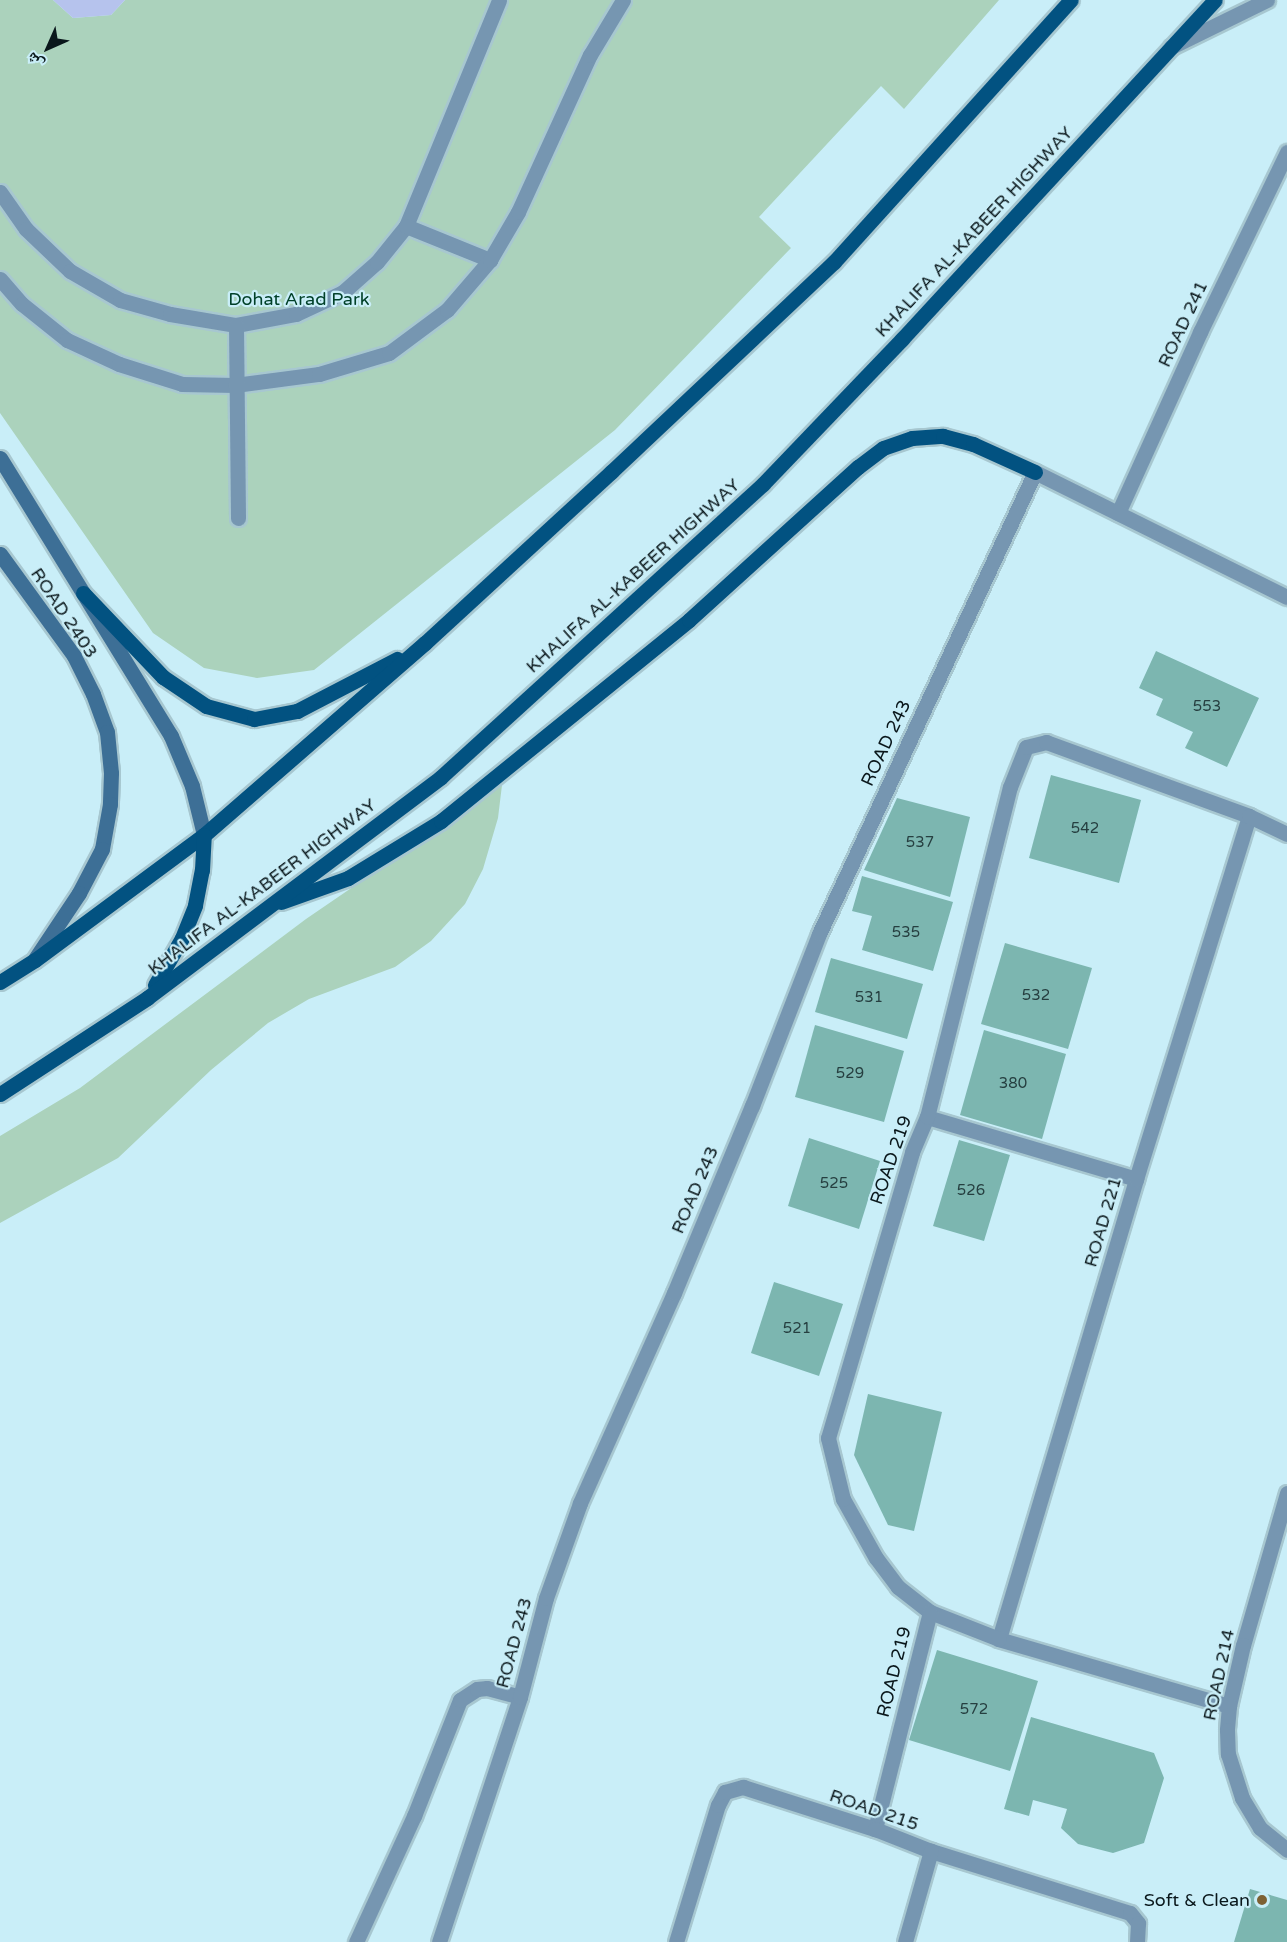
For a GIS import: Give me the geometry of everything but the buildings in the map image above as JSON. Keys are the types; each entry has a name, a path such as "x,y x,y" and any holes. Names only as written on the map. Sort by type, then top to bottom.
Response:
{"main road":[{"path":"0,982 34,960 204,835 425,643 834,262 1071,0"},
{"name":"KHALIFA AL-KABEER HIGHWAY","path":"0,1094 147,998 441,777 763,484 902,339 1215,0"},
{"path":"267,907 348,878 441,820 560,727 689,620 858,467 883,448 912,438 942,436 973,444 1035,472"},
{"path":"0,458 171,736 192,786 204,835 202,870 195,905 183,938 167,969 147,998"},
{"name":"ROAD 2403","path":"0,554 74,656 107,732 111,773 110,804 102,849 80,893 34,960"},
{"path":"83,593 163,677 206,706 254,719 297,711 342,690 425,643"}],"street":[{"path":"0,192 26,230 70,271 120,300 170,315 236,325 296,314 343,292 377,262 406,226 499,0"},
{"path":"0,279 22,304 67,340 119,364 182,384 235,385 319,374 389,353 447,310 490,260 518,212 590,55 623,0"},
{"path":"1053,21 1058,0"},
{"path":"1171,47 1267,0"},
{"name":"ROAD 241","path":"1118,513 1200,332 1287,152"},
{"path":"406,226 490,260"},
{"path":"236,325 238,518"},
{"path":"1035,472 1287,597"},
{"name":"ROAD 243","path":"439,1942 520,1697 546,1598 580,1503 678,1282 752,1106 819,934 1035,472"},
{"name":"ROAD 219","path":"875,1829 930,1612 898,1587 876,1558 843,1499 828,1438 912,1152 927,1117 1010,787 1026,747 1046,742 1249,816 1287,834"},
{"name":"ROAD 221","path":"999,1639 1136,1179 1249,816"},
{"path":"927,1117 1136,1179"},
{"name":"ROAD 214","path":"1287,1493 1283,1519 1229,1706 1228,1754 1242,1798 1260,1828 1287,1850"},
{"path":"930,1612 999,1639 1229,1706"},
{"path":"356,1942 414,1816 460,1700 477,1689 487,1688 520,1697"},
{"name":"ROAD 215","path":"676,1942 711,1823 725,1792 743,1787 875,1829 932,1851 1130,1913 1138,1923 1137,1942"},
{"path":"905,1942 932,1851"}],"green space":[{"name":"Dohat Arad Park","path":"0,0 53,0 73,18 111,15 125,0 999,0 904,109 881,86 759,217 791,248 615,430 314,670 257,678 204,668 153,633 0,413"},
{"path":"502,785 498,818 483,869 465,904 431,941 395,967 309,999 268,1023 211,1070 118,1158 0,1223 0,1136 80,1088 306,919"}],"water":[{"path":"53,0 125,0 111,15 73,18"}],"place":[{"name":"Soft & Clean","path":"1262,1900"}]}
